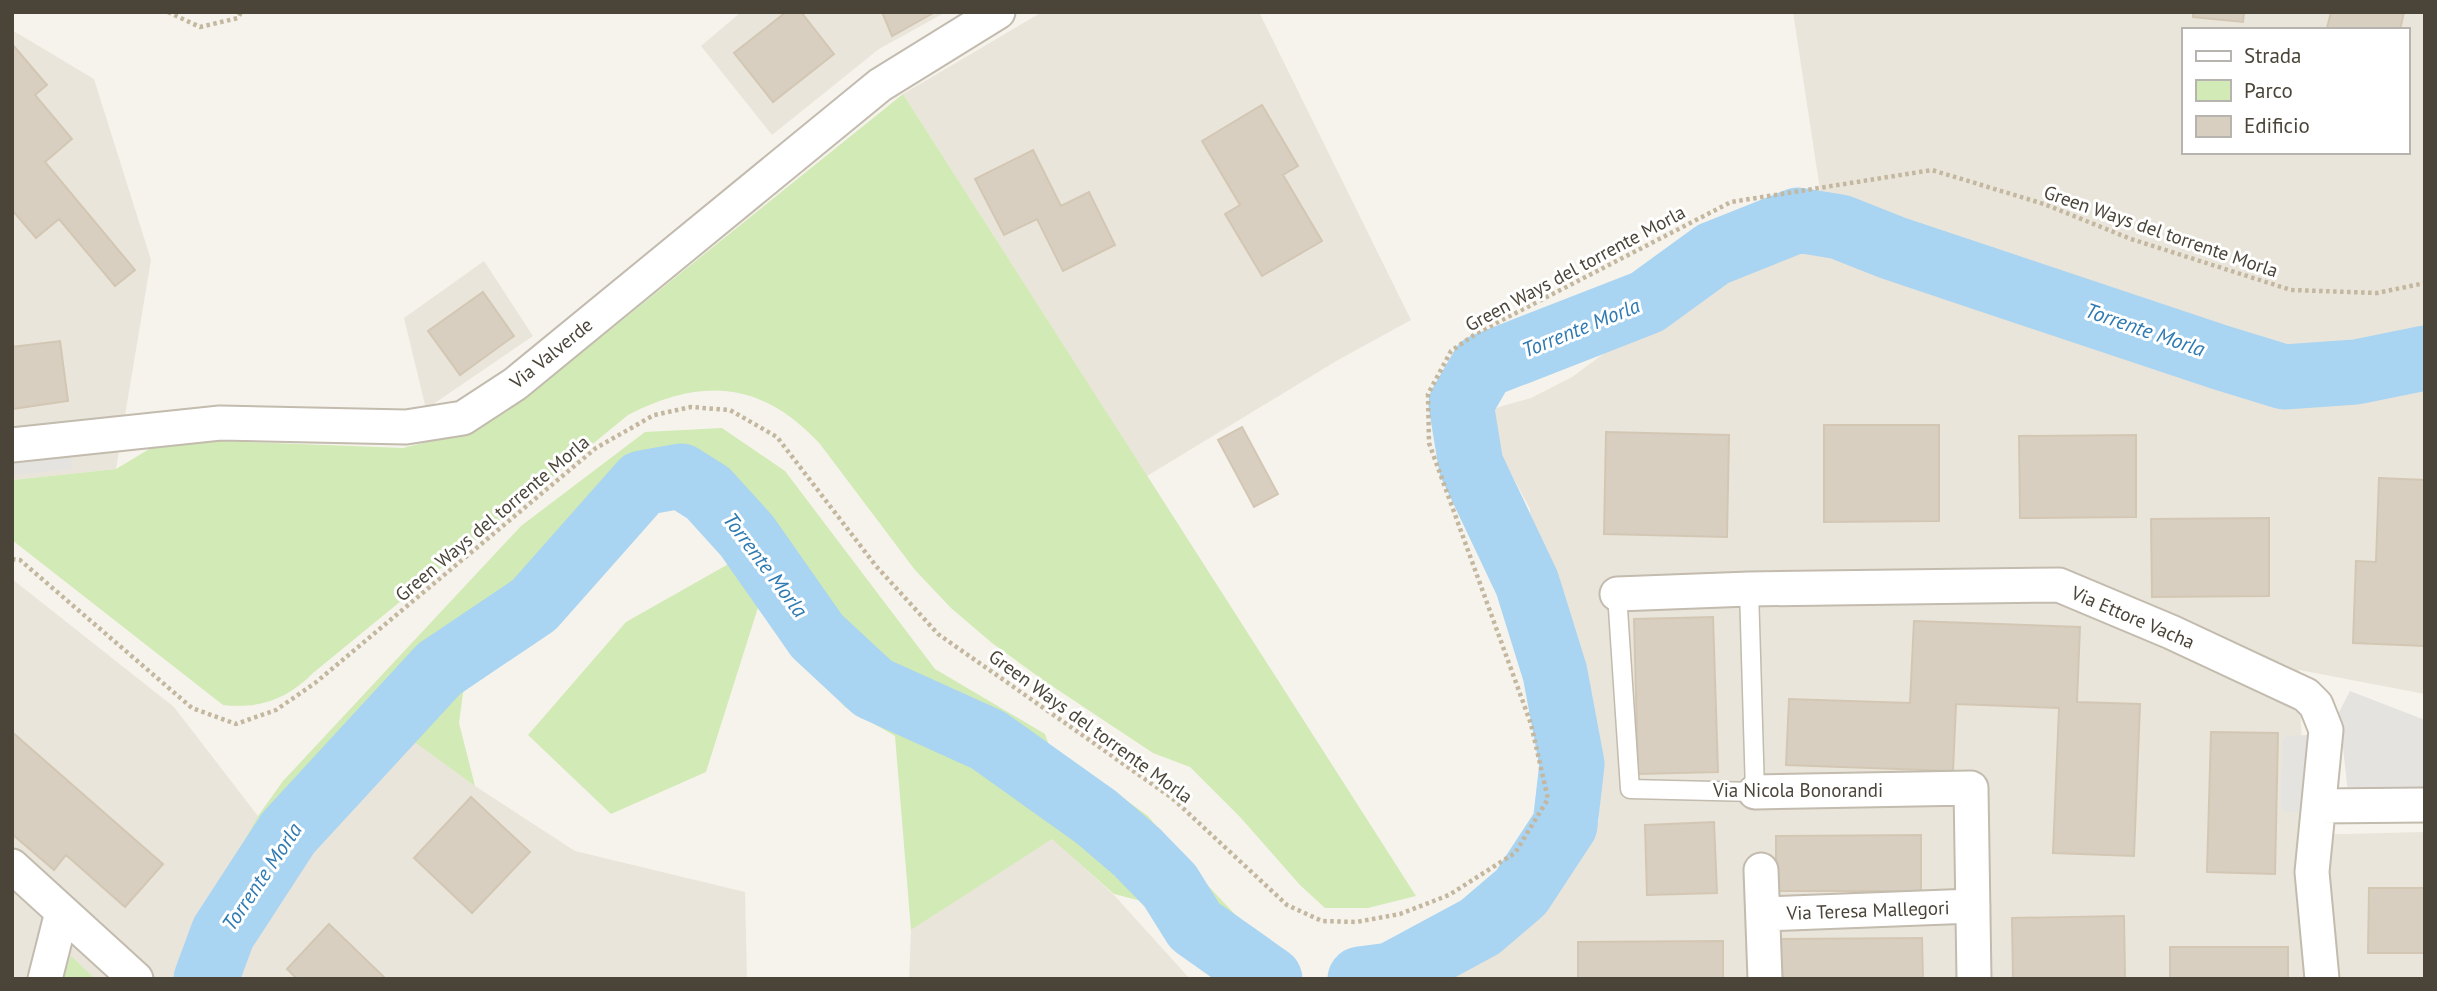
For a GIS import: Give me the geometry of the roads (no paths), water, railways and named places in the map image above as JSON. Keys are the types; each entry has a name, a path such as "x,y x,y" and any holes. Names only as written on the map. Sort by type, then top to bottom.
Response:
{"street":[{"name":"Via Valverde","path":"12,445 220,424 405,427 463,418 515,384 880,85 998,12"},
{"name":"Via Ettore Vacha","path":"1617,594 1749,589 2059,585 2171,632 2306,695 2316,705 2326,730 2312,872 2322,979"},
{"name":"Via Nicola Bonorandi","path":"1755,792 1971,788 1974,979"},
{"path":"2319,806 2425,805"},
{"path":"12,866 46,894 62,912 136,979"},
{"name":"Via Teresa Mallegori","path":"1762,870 1765,979"},
{"name":"Via Teresa Mallegori","path":"1763,914 1973,906"},
{"path":"45,979 62,912"}],"lane":[{"path":"1749,589 1755,792"},
{"name":"Via Nicola Bonorandi","path":"1617,594 1630,789 1755,792"}],"waterway":[{"name":"Torrente Morla","path":"1360,979 1391,975 1480,927 1521,892 1565,825 1572,764 1555,673 1527,583 1471,465 1461,404 1483,366 1647,302 1713,254 1798,220 1840,227 1893,248 2284,377 2356,372 2425,358"},
{"name":"Torrente Morla","path":"206,979 223,933 288,833 439,669 534,605 642,483 681,476 708,493 747,536 817,636 873,688 988,740 1096,817 1137,852 1170,886 1195,926 1270,979"}]}
